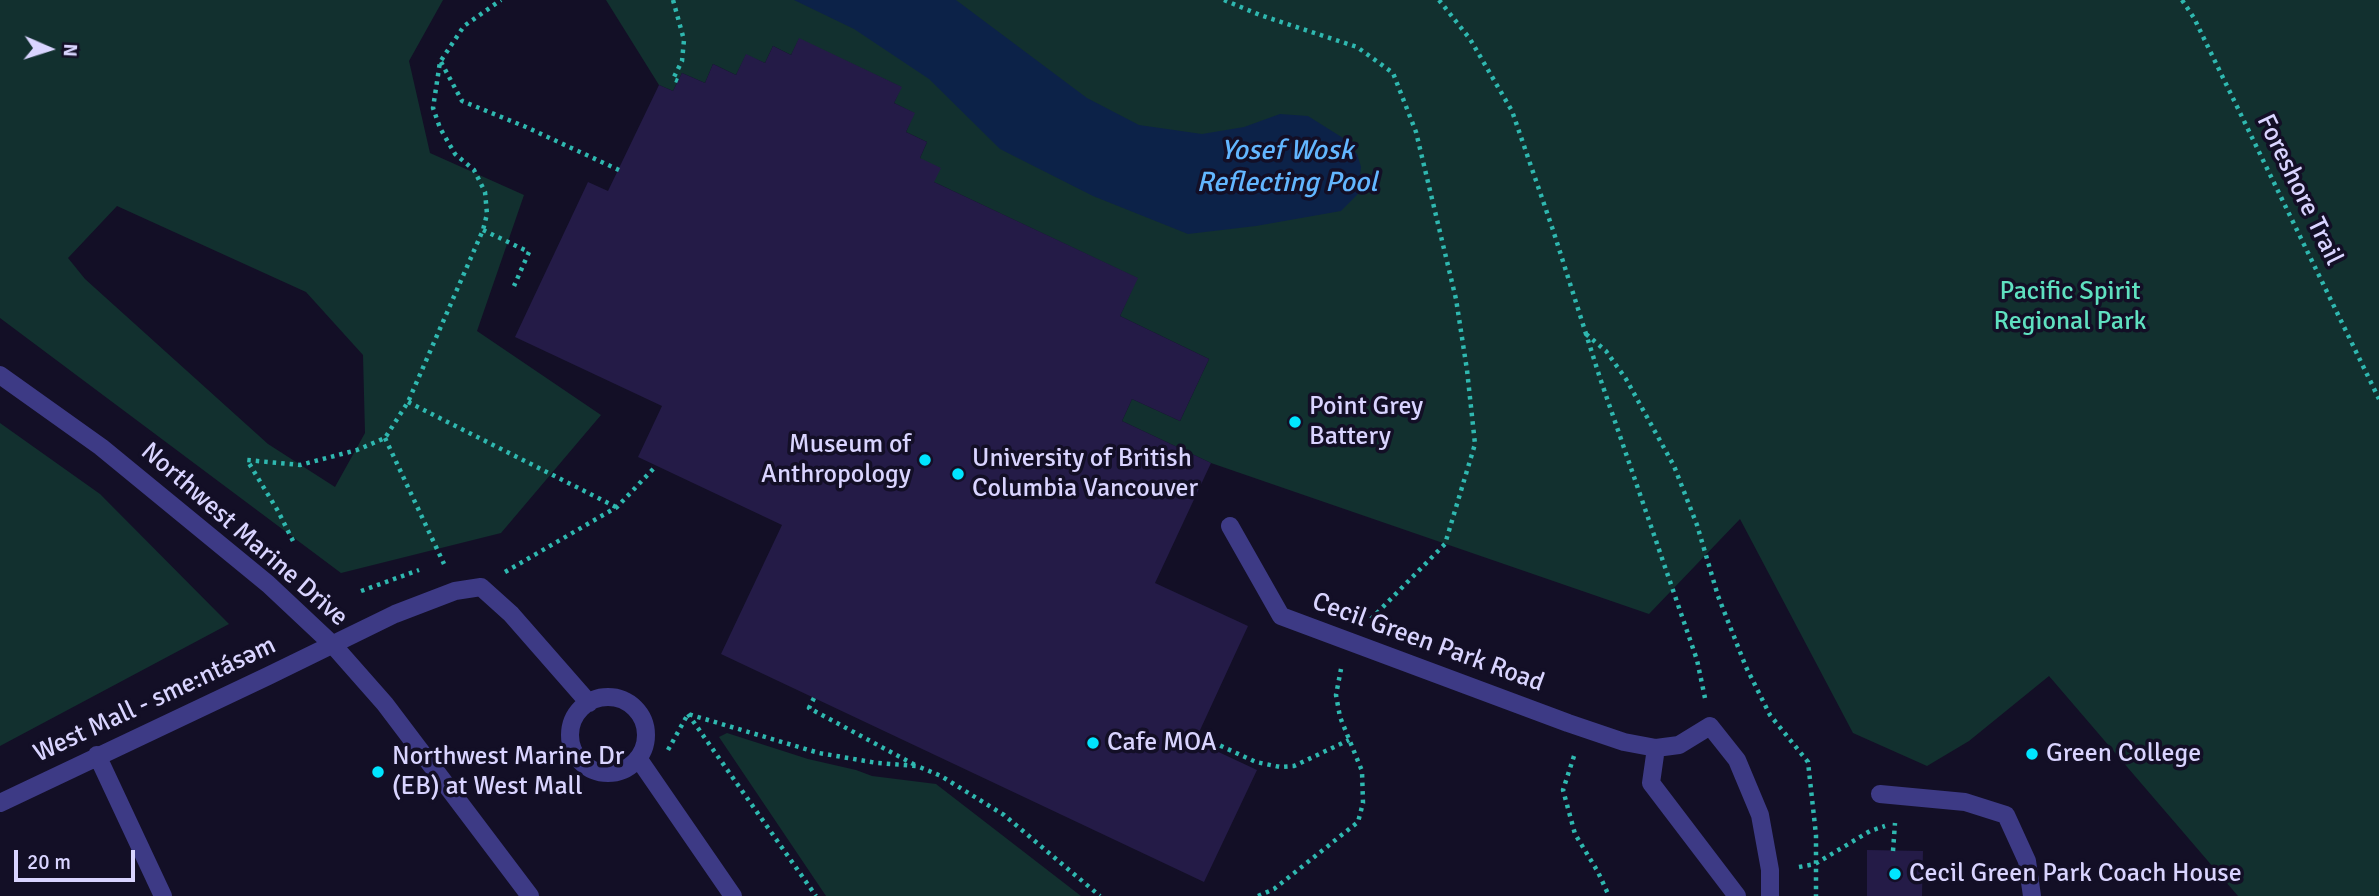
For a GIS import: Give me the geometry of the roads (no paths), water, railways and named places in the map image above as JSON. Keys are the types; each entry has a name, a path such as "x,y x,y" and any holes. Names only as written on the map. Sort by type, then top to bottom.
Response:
{"street":[{"name":"Northwest Marine Drive","path":"0,376 101,447 268,584 333,645 385,704 530,896"},
{"name":"Cecil Green Park Road","path":"1230,526 1281,616 1625,742 1656,748 1679,745 1710,726 1737,760 1760,815 1770,870 1770,896"},
{"name":"West Mall - sme:ntásəm","path":"0,803 395,614 455,591 481,587 511,614 589,703"},
{"path":"601,698 614,698 626,702 644,721 644,746 630,766 607,773 595,771 576,756 571,744 573,721 589,703 601,698"},
{"path":"1656,748 1651,783 1737,896"},
{"path":"97,755 163,896"},
{"path":"638,758 733,896"},
{"path":"1880,794 1965,802 2006,815 2027,861 2032,896"}],"water":[{"name":"Yosef Wosk Reflecting Pool","path":"794,0 956,0 1087,98 1139,125 1202,134 1244,127 1280,114 1308,116 1343,138 1357,154 1361,167 1358,194 1341,211 1256,226 1188,234 1093,196 1000,149 929,79 854,29"}],"place":[{"name":"Point Grey Battery","path":"1295,422"},
{"name":"Museum of Anthropology","path":"925,460"},
{"name":"University of British Columbia Vancouver","path":"958,474"},
{"name":"Cafe MOA","path":"1093,743"},
{"name":"Green College","path":"2032,754"},
{"name":"Northwest Marine Dr (EB) at West Mall","path":"378,772"},
{"name":"Cecil Green Park Coach House","path":"1895,874"}],"park label":[{"name":"Pacific Spirit Regional Park","path":"2070,307"}]}
